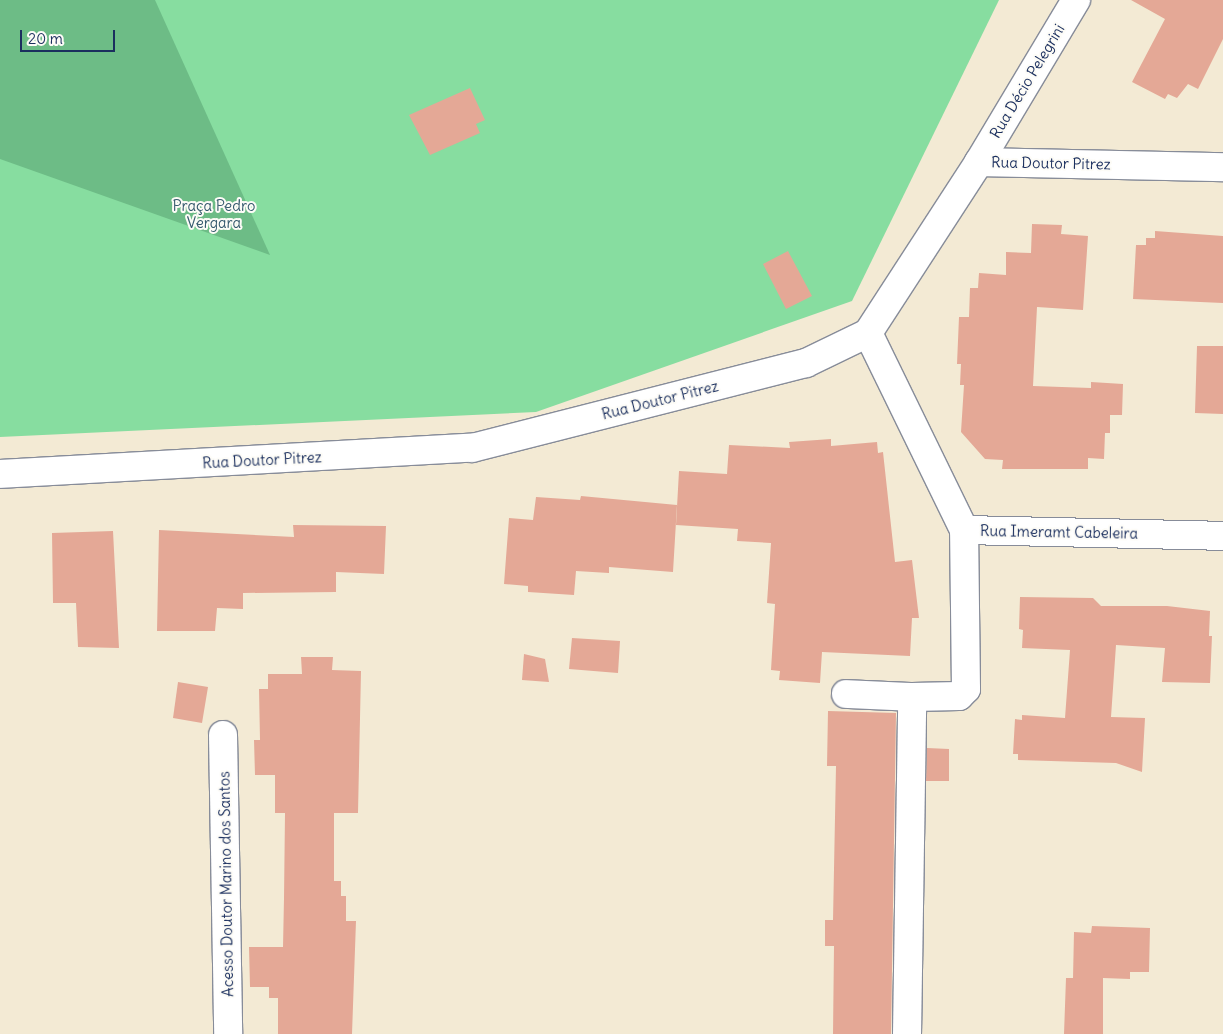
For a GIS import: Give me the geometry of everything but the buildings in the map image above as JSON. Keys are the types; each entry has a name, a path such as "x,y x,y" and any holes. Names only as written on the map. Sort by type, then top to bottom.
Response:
{"street":[{"name":"Rua Décio Pelegrini","path":"979,162 1076,0"},
{"name":"Rua Doutor Pitrez","path":"0,474 472,448 806,363 868,333 979,162 1223,167"},
{"name":"Rua Imeramt Cabeleira","path":"868,333 964,530 1223,536"},
{"path":"846,694 952,697 964,693 967,683 964,530"},
{"path":"907,1034 912,697"},
{"name":"Acesso Doutor Marino dos Santos","path":"223,735 228,1034"}],"green space":[{"name":"Praça Pedro Vergara","path":"0,0 999,0 852,301 536,412 0,437"},
{"path":"0,0 155,0 270,255 0,159"}]}
